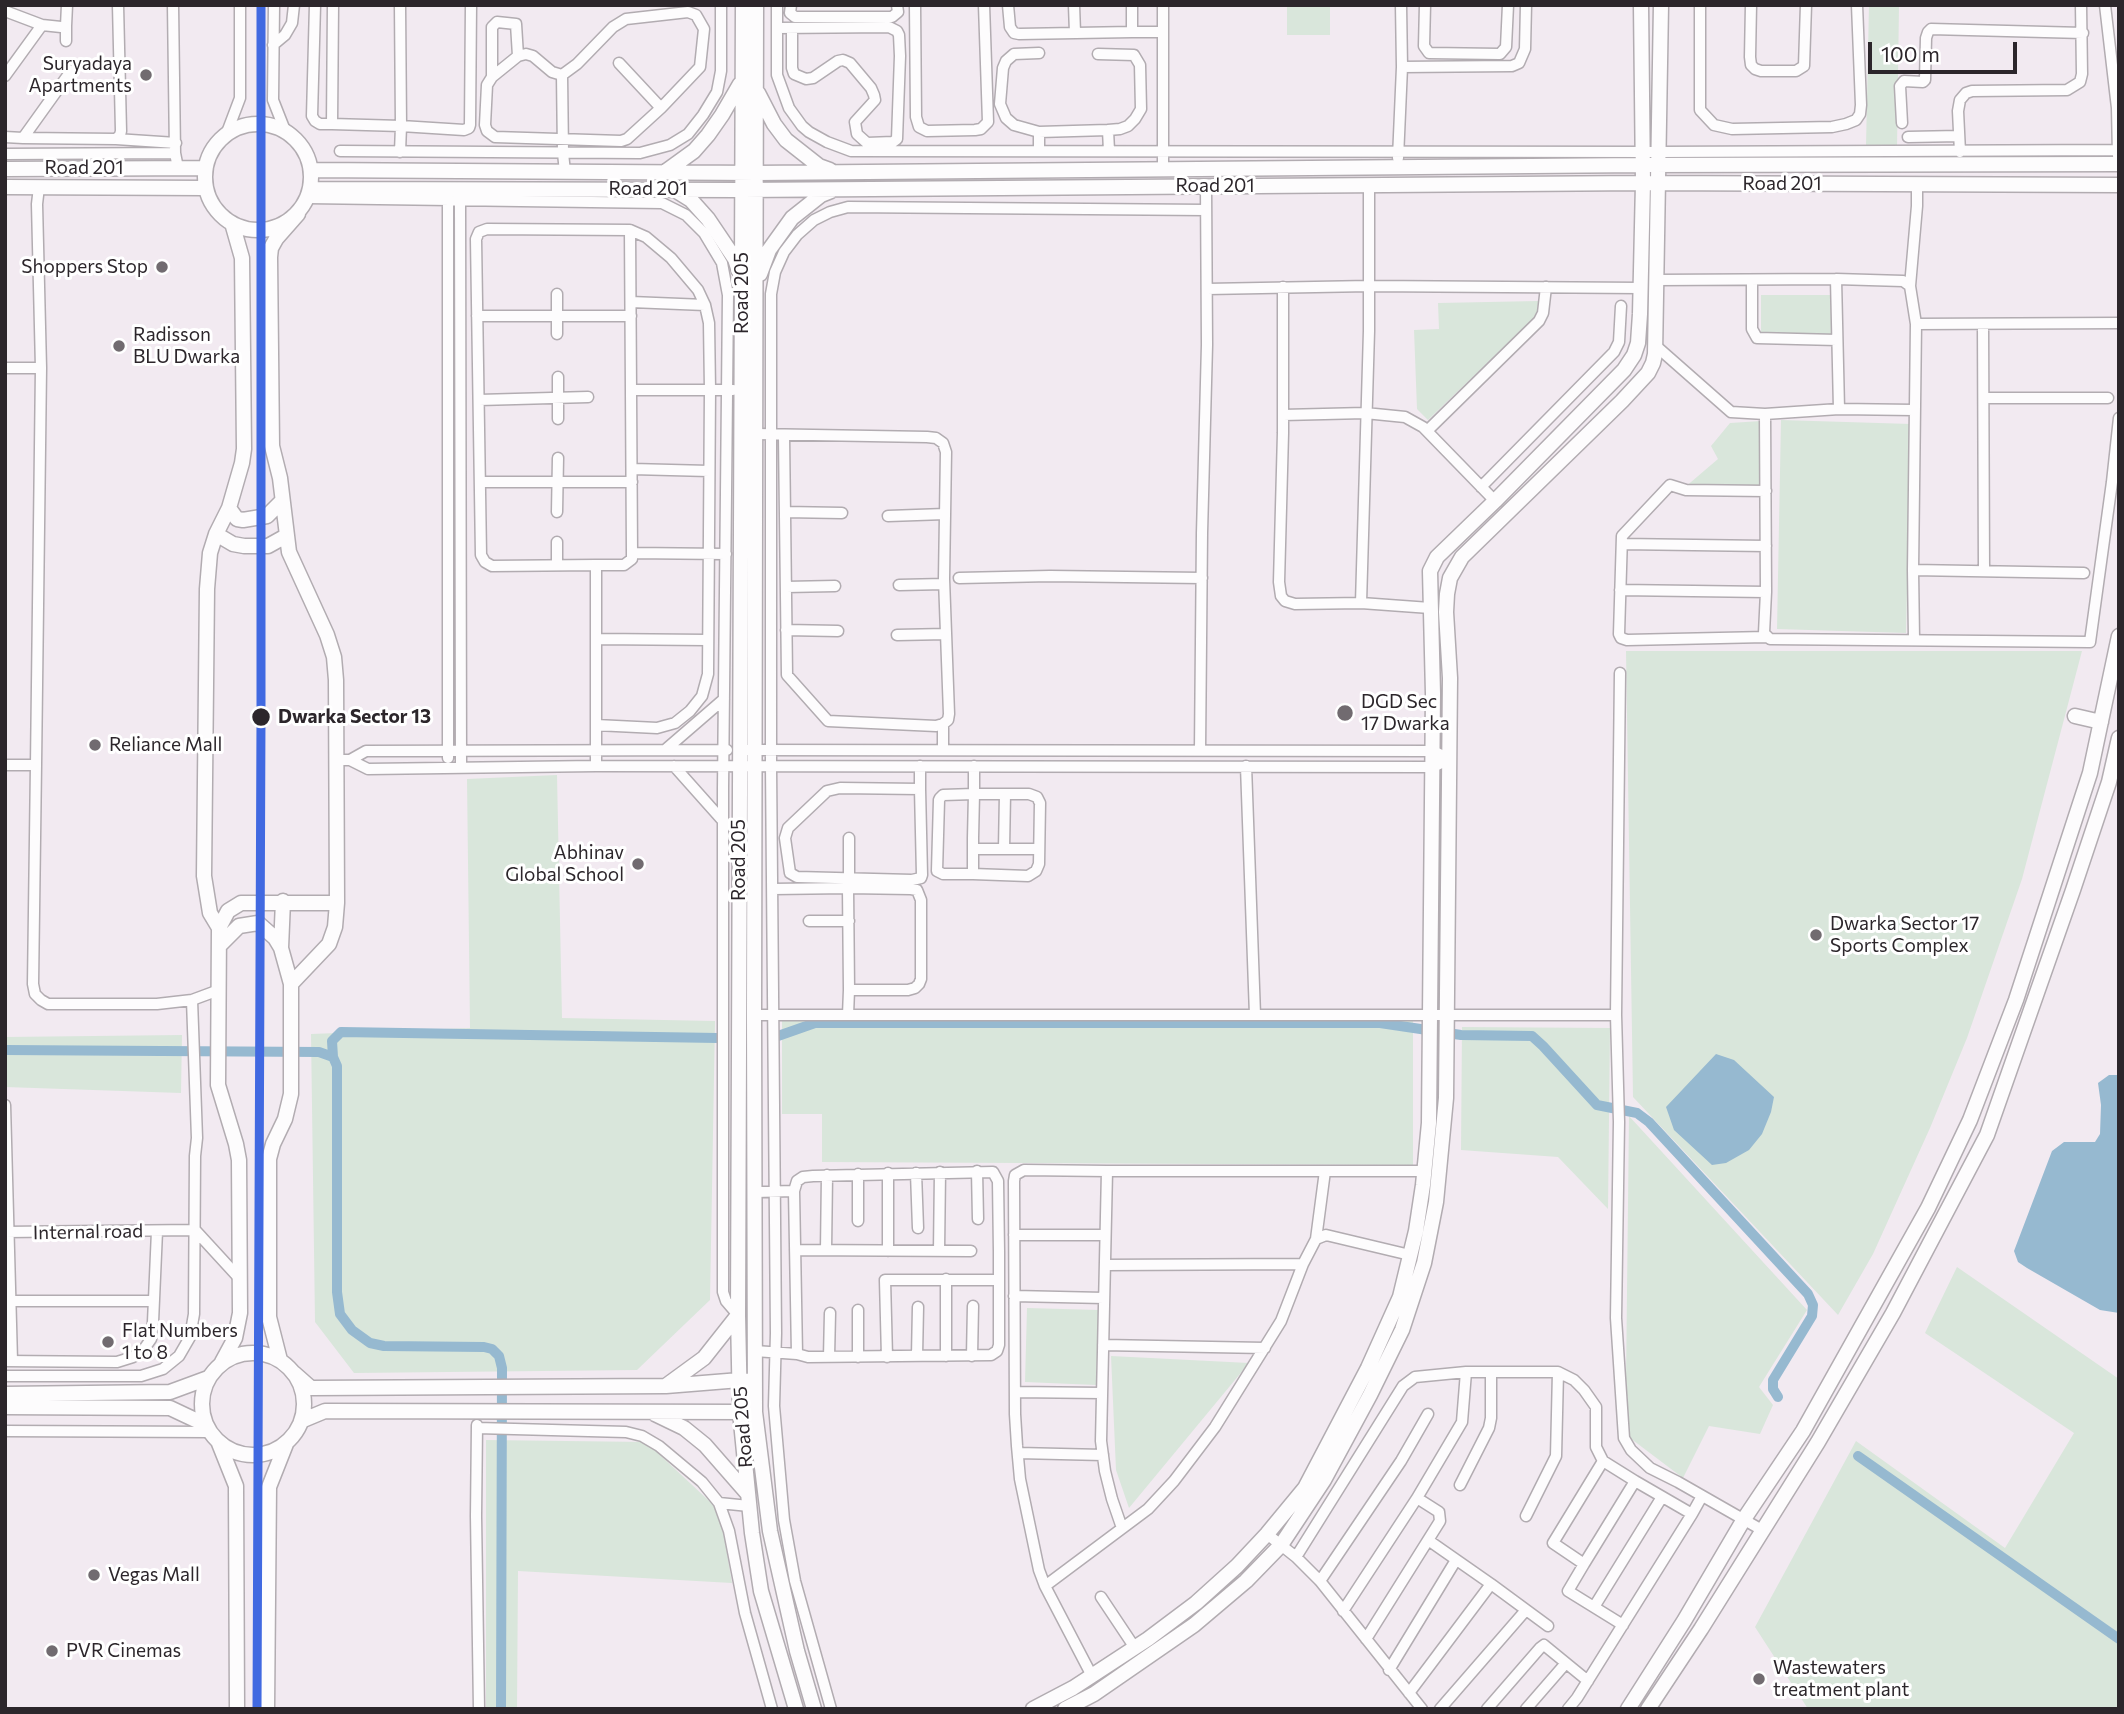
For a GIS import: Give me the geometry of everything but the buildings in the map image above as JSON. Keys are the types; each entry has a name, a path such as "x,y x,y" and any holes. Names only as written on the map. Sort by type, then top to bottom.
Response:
{"main road":[{"name":"Road 205","path":"743,5 743,78 749,173 749,284 756,435 755,1351 748,1381"},
{"name":"Road 205","path":"749,173 756,88 756,5"},
{"path":"1033,1709 1092,1676 1196,1603 1267,1534 1305,1488 1368,1368 1399,1297 1416,1231 1429,1123 1433,767 1430,578 1433,561 1632,360 1638,343 1641,288 1642,5"},
{"path":"1065,1709 1094,1694 1194,1625 1246,1581 1281,1545 1324,1480 1402,1330 1424,1263 1436,1202 1446,1098 1450,759 1447,594 1455,567 1462,557 1648,373 1653,363 1656,346 1661,5"},
{"path":"665,172 694,150 708,135 743,78"},
{"path":"756,88 762,105 786,140 819,166 837,172"},
{"path":"291,984 328,944 335,927 337,903 334,657 327,635 289,552 280,478 272,446 271,248 298,214 309,193 311,170 306,153 294,138 276,127 255,124 233,130 218,141 208,156 205,188 222,217 239,228 261,231 282,225 298,214"},
{"name":"Road 201","path":"5,169 176,155 205,168"},
{"name":"Road 201","path":"311,170 749,173 1399,167 1642,158 2119,162"},
{"name":"Road 201","path":"309,193 1643,183 2119,185"},
{"name":"Road 201","path":"5,187 205,188"},
{"path":"749,284 781,231 807,205 835,189"},
{"path":"673,190 691,200 708,219 749,284"},
{"path":"232,223 242,258 244,449 229,508 210,553 207,589 204,876 210,913 219,928 220,1097 240,1160 240,1313 235,1338 222,1362 208,1378 202,1397 203,1417 236,1486 237,1709"},
{"name":"Road 205","path":"749,284 734,390 740,750 738,1315 748,1381 749,1500 761,1591 796,1709"},
{"path":"229,508 237,519 243,520 267,516 282,501"},
{"path":"216,534 233,544 244,546 268,546 286,536"},
{"path":"1628,1709 1744,1519 1802,1430 1928,1208 1970,1120 2016,1000 2090,773 2119,636"},
{"path":"2075,716 2101,722"},
{"path":"1648,1709 1818,1442 1893,1313 1987,1135 2034,1007 2109,782 2119,738"},
{"path":"281,948 283,901"},
{"path":"219,928 234,905 241,903 337,903"},
{"path":"220,945 239,926 258,923 275,938 281,948 291,984 289,1105 274,1144 269,1174 269,1317 280,1360"},
{"path":"666,1386 704,1358 738,1315"},
{"path":"222,1362 239,1354 260,1352 280,1360 311,1388 666,1386 748,1381"},
{"path":"267,1709 269,1487 286,1444 297,1431 301,1421 304,1395 294,1373"},
{"path":"5,1394 170,1392 208,1378"},
{"path":"5,1407 170,1408 211,1433 230,1450 246,1455 272,1452 286,1444"},
{"path":"301,1421 325,1411 748,1412"},
{"path":"650,1411 684,1428 705,1445 749,1500"},
{"name":"Road 205","path":"748,1412 770,1531 797,1651 814,1709"}],"street":[{"path":"66,41 67,5"},
{"path":"116,139 121,131 118,5"},
{"path":"173,5 176,155"},
{"path":"226,135 240,98 240,5"},
{"path":"274,5 272,100 286,133"},
{"path":"273,45 285,35 292,23 294,5"},
{"path":"315,5 312,116 315,121 320,124 464,130 468,128 471,101 471,5"},
{"path":"332,124 333,5"},
{"path":"400,5 400,152"},
{"path":"340,151 640,153 670,145 688,134 717,92 721,71 721,5"},
{"path":"777,5 777,75 795,117 809,132 851,151 1398,151 1642,158"},
{"path":"790,5 790,13 795,18 850,18 892,17 898,12 897,5"},
{"path":"915,5 917,124 923,130 944,131 981,129 988,122 984,5"},
{"path":"1008,5 1010,27 1014,33 1019,34 1163,32"},
{"path":"1074,5 1075,33"},
{"path":"1132,5 1132,32"},
{"path":"1163,5 1163,169"},
{"path":"1399,167 1401,5"},
{"path":"1425,5 1424,46 1429,53 1500,54 1506,47 1508,5"},
{"path":"1402,67 1512,66 1519,63 1525,49 1525,5"},
{"path":"1700,5 1700,110 1714,125 1732,129 1832,127 1856,120 1861,105 1857,5"},
{"path":"1751,5 1751,65 1761,71 1797,71 1804,66 1806,5"},
{"path":"1960,152 1959,104 1969,92 2067,90 2077,85 2082,75 2081,5"},
{"path":"2105,5 2117,108 2119,162"},
{"path":"5,11 42,25 66,26"},
{"path":"688,12 695,15 704,29 700,67 635,133 621,141 489,134 485,125 487,85 492,76 518,56 526,54 533,56 552,72 562,75 577,64 613,27 626,19 688,12"},
{"path":"492,76 492,32 495,24 516,24 518,56"},
{"path":"5,76 42,25"},
{"path":"777,28 889,27 897,31 900,56 897,139 892,142 867,143 857,134 855,122 875,100 871,88 850,63 838,61 813,78 806,79 794,74 792,29"},
{"path":"1902,123 1900,86 1904,81 1925,80 1926,38 1931,29 2083,33"},
{"path":"1039,53 1014,54 1006,61 1000,104 1006,118 1014,125 1039,132 1120,129 1139,114 1139,60 1134,55 1098,54"},
{"path":"619,63 661,108"},
{"path":"23,138 71,71"},
{"path":"562,75 565,172"},
{"path":"1108,130 1109,151"},
{"path":"944,131 944,151"},
{"path":"962,131 962,151"},
{"path":"1039,132 1039,151"},
{"path":"1908,137 1959,136"},
{"path":"5,137 116,139 176,155"},
{"path":"1659,159 2118,150"},
{"path":"5,154 176,155"},
{"path":"1914,639 1916,324 1910,286 1917,184"},
{"path":"1361,603 1370,185"},
{"path":"1200,750 1206,186"},
{"path":"39,187 37,204 41,368 35,994 48,1004 157,1004 192,1000 219,990"},
{"path":"309,193 662,203 686,215 704,233 722,263 728,295 734,390 726,554 723,750 723,1292 726,1301 738,1315"},
{"path":"448,199 448,768"},
{"path":"460,199 461,768"},
{"path":"831,1709 795,1581 783,1520 774,1406 771,295 775,272 784,252 797,235 814,220 848,207 1206,210"},
{"path":"596,725 657,728 676,723 702,696 708,674 710,390 709,323 705,305 698,290 671,258 646,237 630,230 487,229 479,232 476,239 481,555 485,562 492,566 624,565 632,559 630,230"},
{"path":"1657,280 1836,279 1903,281 1910,286"},
{"path":"1836,279 1839,410"},
{"path":"1752,280 1752,328 1757,338 1837,340"},
{"path":"1207,289 1369,286 1641,288"},
{"path":"1427,431 1539,321 1544,313 1546,287"},
{"path":"1283,288 1281,596 1285,601 1295,604 1361,603 1430,608"},
{"path":"556,334 557,294"},
{"path":"631,302 705,305"},
{"path":"1481,487 1614,352 1619,342 1621,306"},
{"path":"477,316 631,316"},
{"path":"1916,324 2119,323"},
{"path":"1983,324 1984,571"},
{"path":"1656,346 1728,410 1765,414 1839,410 1914,411"},
{"path":"5,368 41,368"},
{"path":"558,377 558,419"},
{"path":"631,390 734,390"},
{"path":"479,400 587,397"},
{"path":"1984,398 2108,398"},
{"path":"1283,415 1365,413 1405,417 1415,421 1495,501"},
{"path":"1765,414 1766,637"},
{"path":"1766,491 1686,490 1670,485 1624,531 1619,634 1623,640 1766,637 2090,642 2119,418"},
{"path":"756,435 936,438 943,443 946,452 944,584 949,714 948,720 943,724 936,726 828,722 787,675 784,436"},
{"path":"557,512 558,458"},
{"path":"632,468 709,471"},
{"path":"481,482 632,482"},
{"path":"785,512 842,513"},
{"path":"888,516 945,514"},
{"path":"557,542 557,565"},
{"path":"1622,544 1766,546"},
{"path":"632,553 726,554"},
{"path":"596,565 596,766"},
{"path":"1913,570 2084,573"},
{"path":"960,578 1202,578"},
{"path":"899,585 944,584"},
{"path":"786,587 835,586"},
{"path":"1620,590 1766,593"},
{"path":"786,630 838,631"},
{"path":"897,635 946,634"},
{"path":"596,639 707,640"},
{"path":"1620,673 1616,1318 1624,1438 1630,1450 1650,1468 1762,1530"},
{"path":"665,750 724,699"},
{"path":"943,724 943,750"},
{"path":"350,760 366,751 596,750 1433,751 1450,759"},
{"path":"335,760 350,760 368,769 596,766 1433,767 1450,759"},
{"path":"5,765 36,765"},
{"path":"674,766 723,821"},
{"path":"773,889 921,878 920,766"},
{"path":"973,874 974,766"},
{"path":"1246,766 1255,1015"},
{"path":"849,990 908,990 919,984 921,900 917,890 793,876 789,873 787,859 785,838 788,828 822,795 832,789 920,789"},
{"path":"1004,849 1005,794"},
{"path":"1005,794 1034,794 1039,800 1038,868 1028,876 943,874 937,871 939,800 943,795 1005,794"},
{"path":"848,1015 849,838"},
{"path":"973,849 1040,849"},
{"path":"809,921 849,921"},
{"path":"5,1376 141,1376 163,1369 178,1356 190,1337 194,1314 197,1138 192,1000"},
{"path":"754,1015 1255,1015 1431,1019 1616,1015"},
{"name":"Internal road","path":"5,1105 9,1361 117,1362 133,1357 144,1349 150,1339 157,1231 7,1232"},
{"path":"977,1171 978,1219"},
{"path":"1092,1676 1039,1570 1020,1479 1015,1392 1015,1175 1019,1171 1425,1171"},
{"path":"1107,1171 1103,1455 1111,1499 1122,1528"},
{"path":"1045,1586 1148,1509 1174,1481 1215,1427 1281,1321 1303,1264 1316,1239 1325,1171"},
{"path":"939,1251 940,1172"},
{"path":"755,1351 808,1357 992,1355 997,1351 999,1280 999,1181 993,1172 827,1175 803,1177 797,1181 794,1191 797,1354"},
{"path":"916,1173 918,1228"},
{"path":"858,1174 858,1222"},
{"path":"888,1174 888,1251"},
{"path":"826,1250 827,1175"},
{"path":"755,1192 794,1191"},
{"path":"157,1231 195,1230 240,1279"},
{"path":"1014,1235 1105,1236"},
{"path":"1316,1239 1326,1235 1410,1255"},
{"path":"795,1250 971,1251"},
{"path":"1104,1265 1303,1264"},
{"path":"946,1279 946,1356"},
{"path":"887,1357 886,1280 999,1280"},
{"path":"1014,1296 1104,1298"},
{"path":"8,1300 154,1301"},
{"path":"972,1306 972,1356"},
{"path":"918,1307 918,1356"},
{"path":"858,1310 858,1357"},
{"path":"830,1313 830,1357"},
{"path":"1103,1345 1265,1348"},
{"path":"1343,1611 1417,1498 1462,1422 1466,1372"},
{"path":"1460,1485 1489,1428 1491,1372"},
{"path":"1296,1558 1403,1386 1415,1377 1424,1375 1558,1372 1574,1380 1596,1407 1597,1447 1603,1461 1692,1514"},
{"path":"1525,1516 1556,1456 1558,1372"},
{"path":"1015,1392 1102,1393"},
{"path":"479,1709 476,1516 481,1412"},
{"path":"1320,1581 1401,1461 1428,1414"},
{"path":"482,1429 626,1432 642,1436 659,1446 702,1482 719,1503 729,1531 745,1613 772,1709"},
{"path":"5,1431 211,1433"},
{"path":"1018,1453 1103,1455"},
{"path":"1584,1564 1553,1543 1603,1461"},
{"path":"1623,1625 1568,1591 1635,1481"},
{"path":"1568,1709 1702,1496"},
{"path":"1594,1607 1662,1497"},
{"path":"1366,1639 1440,1521 1441,1515 1417,1498"},
{"path":"719,1503 749,1500"},
{"path":"1267,1534 1320,1581 1422,1709"},
{"path":"1428,1539 1548,1626"},
{"path":"1389,1670 1456,1560"},
{"path":"1409,1693 1491,1584"},
{"path":"1101,1597 1135,1648"},
{"path":"1440,1709 1525,1610"},
{"path":"1487,1709 1542,1646 1546,1646 1588,1681"},
{"path":"1526,1709 1566,1663"}],"shaded area":[{"path":"1287,5 1330,5 1330,35 1287,35"},
{"path":"1869,5 1899,5 1897,148 1866,146"},
{"path":"1761,295 1832,295 1832,336 1761,336"},
{"path":"1538,301 1537,315 1428,420 1417,409 1414,330 1439,329 1438,303"},
{"path":"1781,420 1911,424 1906,633 1777,629"},
{"path":"1761,421 1762,488 1684,488 1718,459 1711,446 1730,423"},
{"name":"Dwarka Sector 17 Sports Complex","path":"1626,651 2082,651 2022,879 1967,1038 1873,1254 1838,1315 1633,1097"},
{"path":"557,775 562,1018 715,1021 710,1300 637,1370 354,1373 315,1322 311,1034 470,1028 467,779"},
{"path":"782,1015 1413,1019 1413,1165 822,1162 822,1114 782,1114"},
{"path":"1462,1027 1610,1028 1608,1209 1558,1157 1461,1150"},
{"path":"182,1035 181,1093 5,1087 5,1037"},
{"path":"1629,1116 1807,1310 1759,1387 1773,1405 1760,1434 1709,1426 1683,1478 1630,1438 1626,1380"},
{"path":"1957,1267 2119,1379 2119,1709 1808,1709 1755,1627 1856,1441 2005,1548 2074,1433 1925,1333"},
{"path":"1027,1308 1099,1310 1096,1385 1025,1382"},
{"path":"1111,1356 1249,1363 1129,1508 1116,1470"},
{"path":"486,1440 646,1442 720,1511 732,1583 518,1571 517,1709 486,1709"}],"water":[{"path":"1716,1054 1734,1060 1774,1097 1762,1134 1749,1150 1726,1163 1712,1165 1674,1130 1666,1107"},
{"path":"2109,1075 2119,1075 2119,1313 2100,1310 2027,1268 2018,1262 2014,1251 2052,1151 2064,1142 2095,1142 2100,1134 2101,1105 2098,1083"}],"waterway":[{"path":"778,1036 815,1023 1380,1023 1461,1035 1532,1036 1597,1105 1637,1113 1649,1122 1808,1294 1813,1305 1812,1316 1773,1380 1773,1389 1778,1397"},
{"path":"333,1057 332,1041 341,1032 718,1038"},
{"path":"5,1050 319,1052 333,1057 337,1066 337,1292 340,1314 352,1330 370,1343 384,1346 484,1347 492,1349 499,1356 502,1368 501,1709"},
{"path":"1858,1456 2119,1639"}],"transit line":[{"path":"257,1709 261,5"}],"place":[{"name":"Suryadaya Apartments","path":"146,75"},
{"name":"Shoppers Stop","path":"162,267"},
{"name":"Radisson BLU Dwarka","path":"119,346"},
{"name":"DGD Sec 17 Dwarka","path":"1345,713"},
{"name":"Dwarka Sector 13","path":"261,717"},
{"name":"Reliance Mall","path":"95,745"},
{"name":"Abhinav Global School","path":"638,864"},
{"name":"Dwarka Sector 17 Sports Complex","path":"1816,935"},
{"name":"Flat Numbers 1 to 8","path":"108,1342"},
{"name":"Vegas Mall","path":"94,1575"},
{"name":"PVR Cinemas","path":"52,1651"},
{"name":"Wastewaters treatment plant","path":"1759,1679"}]}
